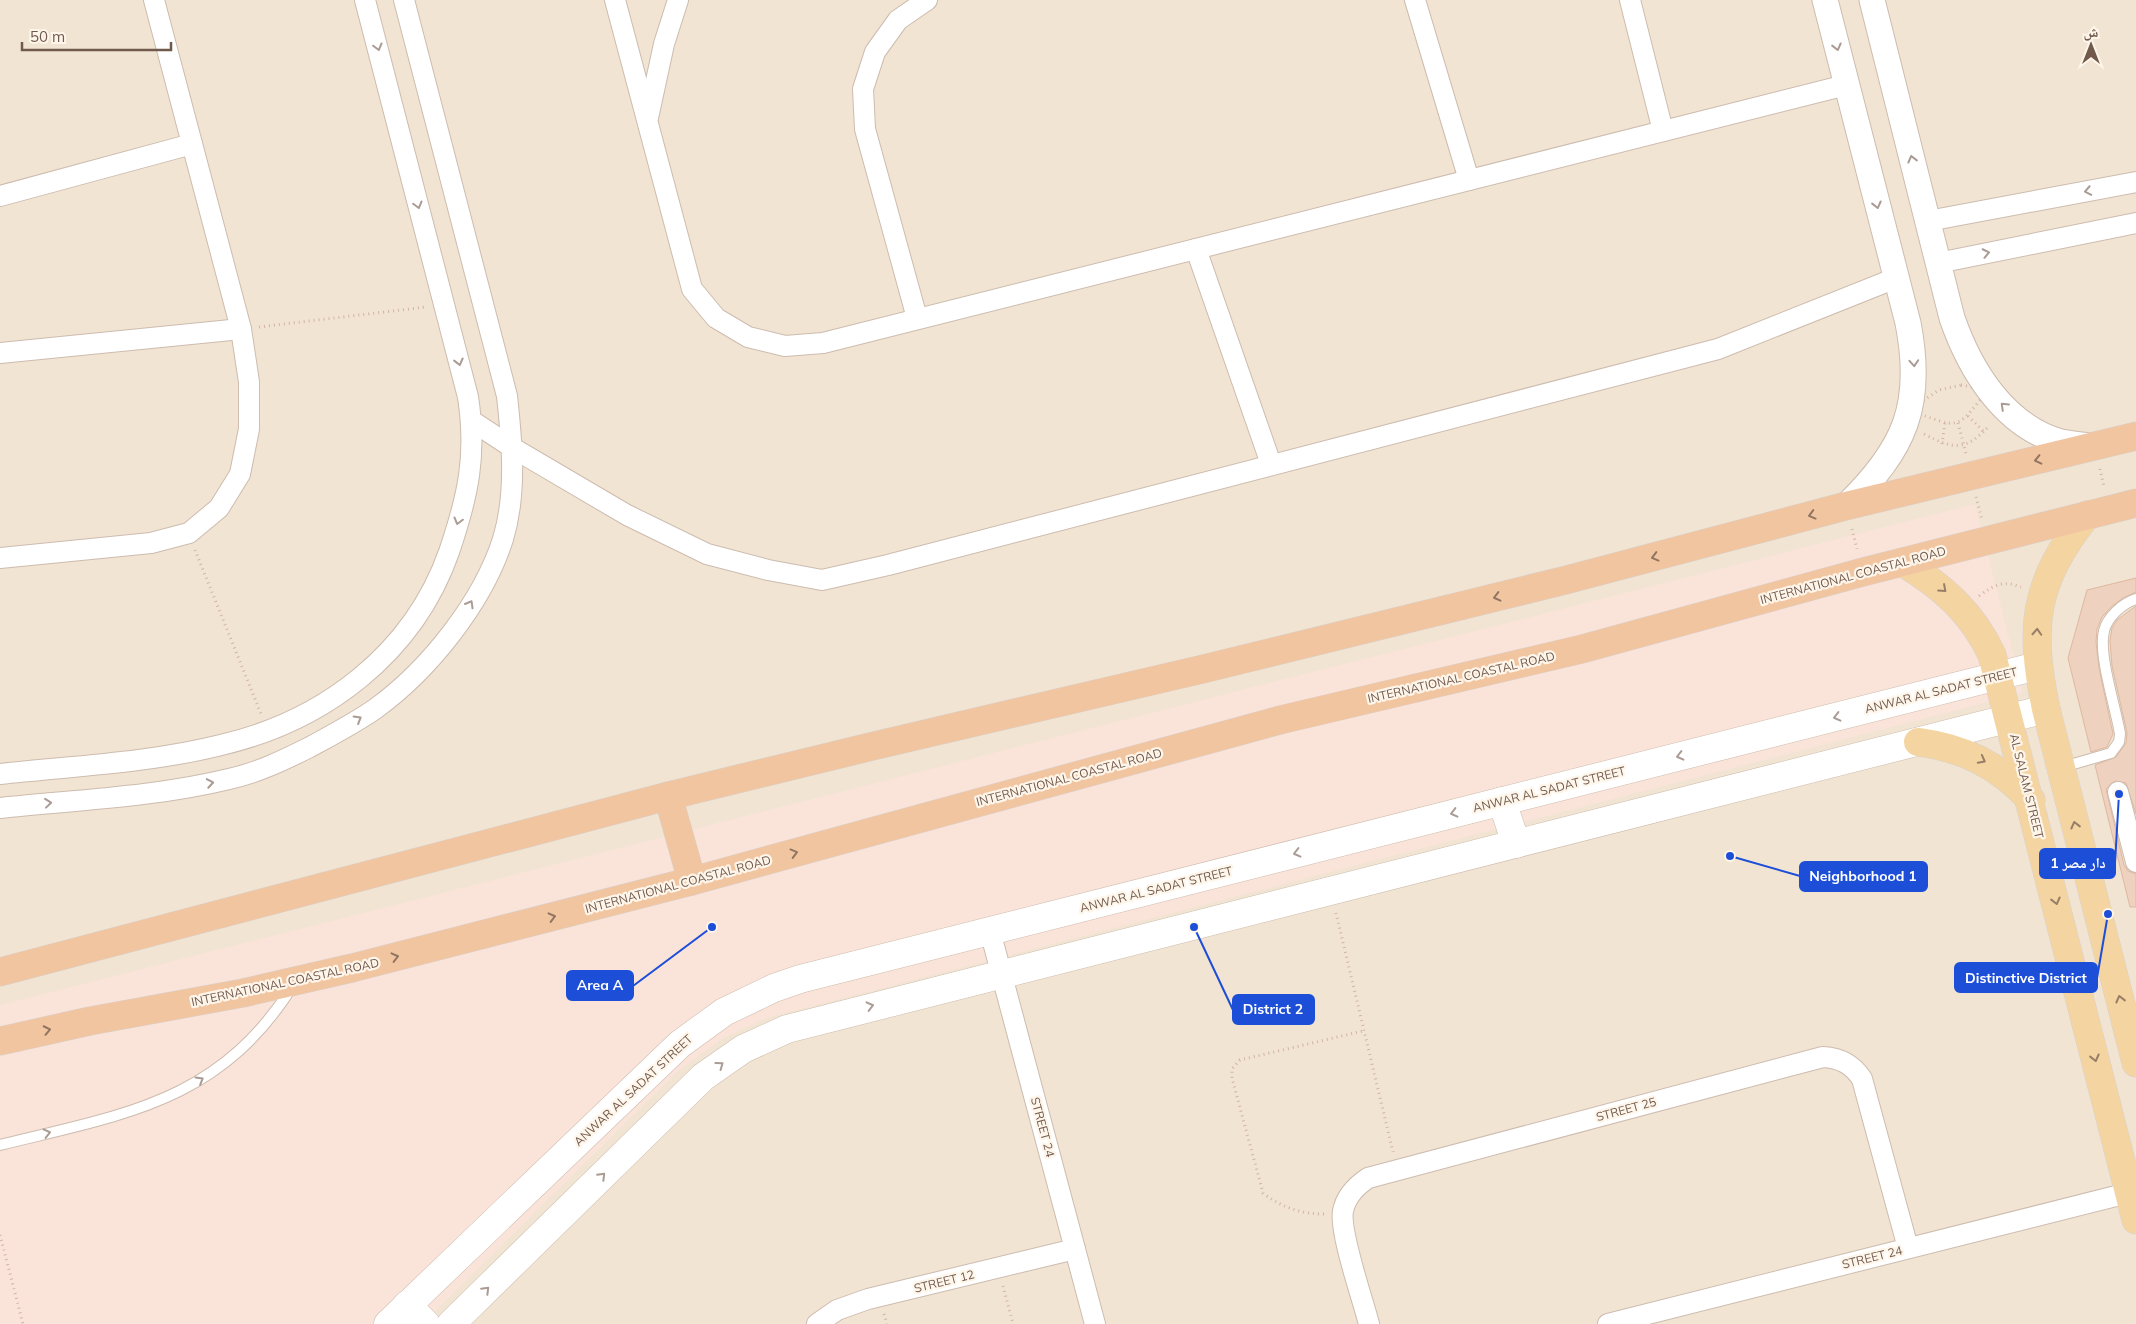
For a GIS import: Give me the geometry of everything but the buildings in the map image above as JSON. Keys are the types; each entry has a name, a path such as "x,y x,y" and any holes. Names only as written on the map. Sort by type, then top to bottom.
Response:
{"highway":[{"path":"0,972 668,796 1538,587 1846,506 2136,436"},
{"name":"INTERNATIONAL COASTAL ROAD","path":"0,1041 90,1021 296,981 692,881 1280,720 1582,649 1863,572 2136,503"},
{"path":"668,796 692,881"}],"main road":[{"path":"2099,512 2063,548 2053,566 2043,596 2037,626 2037,666 2046,710 2136,1063"},
{"name":"AL SALAM STREET","path":"1902,562 1940,586 1963,608 1983,635 1999,676 2133,1192 2136,1220"},
{"name":"ANWAR AL SADAT STREET","path":"407,1318 680,1044 724,1012 774,988 800,979 2037,666"},
{"path":"451,1324 703,1077 743,1049 787,1029 2046,710"},
{"path":"1918,742 1954,749 1981,759 2016,784 2031,800"},
{"path":"1502,801 1516,844"}],"street":[{"path":"0,558 151,544 188,533 220,508 240,474 249,429 250,382 241,329 154,0"},
{"path":"0,774 174,755 222,745 268,731 312,711 353,685 388,653 418,616 441,574 456,529 471,472 472,421 365,0"},
{"path":"0,808 180,788 230,779 279,762 375,708 420,670 458,626 487,575 503,538 511,492 513,448 508,396 404,0"},
{"path":"616,0 692,289 716,318 748,337 785,346 823,343 1846,85"},
{"path":"648,123 664,44 678,0"},
{"path":"917,318 865,129 863,90 874,52 898,20 927,0"},
{"path":"1416,0 1470,180"},
{"path":"1630,0 1663,132"},
{"path":"1824,0 1896,278 1913,349 1915,372 1908,417 1890,459 1876,477 1846,506"},
{"path":"1872,0 1938,263 1959,338 1975,370 1988,390 2022,421 2041,433 2061,442 2094,446"},
{"path":"0,196 192,144"},
{"path":"1928,221 2136,182"},
{"path":"1938,263 2136,223"},
{"path":"1196,248 1271,464"},
{"path":"472,421 513,448 627,515 707,554 768,570 822,580 888,565 1718,349 1896,278"},
{"path":"0,353 241,329"},
{"path":"2125,802 2133,834 2136,862"},
{"name":"STREET 24","path":"990,931 1095,1324"},
{"name":"STREET 25","path":"1343,1211 1349,1196 1359,1184 1368,1178 1814,1059 1833,1058 1850,1065 1862,1080 1908,1248"},
{"name":"STREET 24","path":"1608,1324 2133,1192"},
{"path":"1343,1211 1344,1233 1370,1324"},
{"name":"STREET 12","path":"816,1324 852,1304 1075,1249"}],"lane":[{"path":"2061,768 2111,754 2119,742 2120,734 2103,648 2104,630 2112,616 2122,606 2136,599"},
{"path":"0,1145 134,1109 185,1089 212,1073 237,1054 260,1032 296,981"}],"path":[{"path":"241,329 444,305"},
{"path":"1961,385 1988,390 1968,416 1958,423 1945,423 1908,417 1939,390 1950,386 1961,385"},
{"path":"1908,417 1942,444 1964,446 1984,432 2006,408"},
{"path":"1968,416 1984,432"},
{"path":"1942,444 1945,423"},
{"path":"2094,446 2099,512"},
{"path":"1846,506 1863,572"},
{"path":"188,533 268,731"},
{"path":"1963,608 1995,584 2006,582 2043,596"},
{"path":"1330,891 1397,1170"},
{"path":"1343,1211 1315,1214 1300,1212 1287,1208 1263,1193 1231,1074 1235,1063 1240,1060 1364,1030"},
{"path":"0,1234 23,1324"},
{"path":"998,1268 1013,1324"}],"shaded area":[{"path":"0,0 2136,0 2136,1324 0,1324"},
{"path":"1975,504 2023,693 767,1018 723,1038 677,1072 422,1324 0,1324 0,1005"}],"place":[{"name":"دار مصر 1","path":"2119,794"},
{"name":"Neighborhood 1","path":"1730,856"},
{"name":"Distinctive District","path":"2108,914"},
{"name":"Area A","path":"712,927"},
{"name":"District 2","path":"1194,927"}]}
